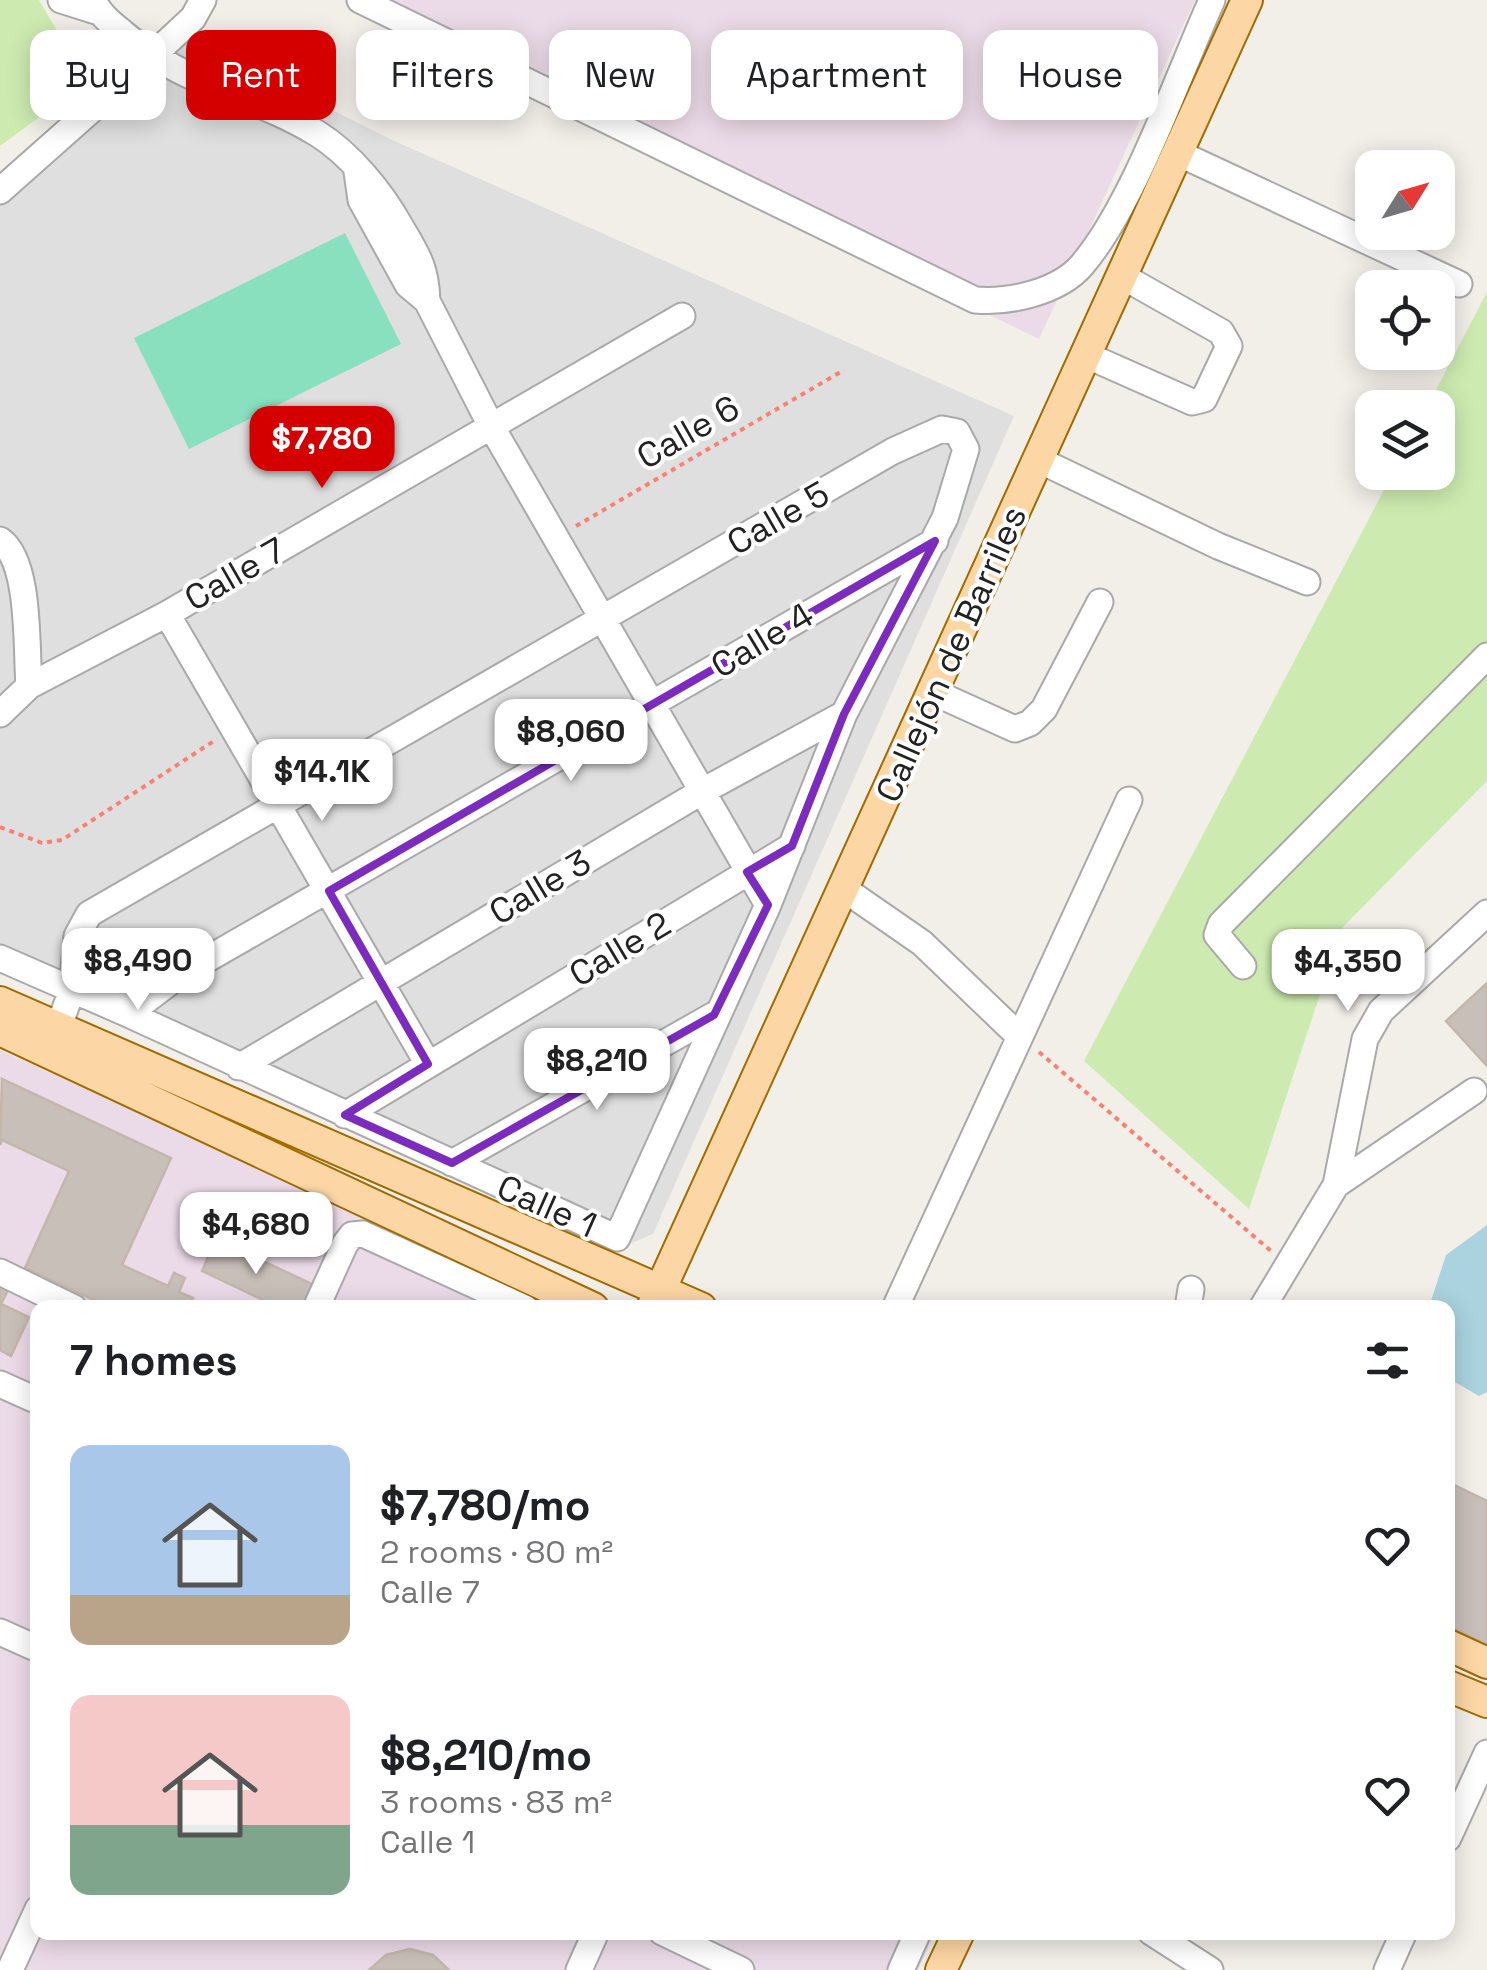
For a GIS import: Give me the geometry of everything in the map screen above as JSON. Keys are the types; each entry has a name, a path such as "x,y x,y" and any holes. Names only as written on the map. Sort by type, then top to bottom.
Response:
{"main road":[{"name":"Callejón de Barriles","path":"657,1299 1248,0"},
{"path":"2,1016 657,1299"},
{"path":"54,1040 577,1300"},
{"path":"1455,1648 1487,1663"},
{"path":"1455,1689 1487,1702"},
{"path":"941,1970 955,1940"}],"street":[{"path":"61,0 96,6 122,30"},
{"path":"166,43 193,18 202,0"},
{"path":"360,0 390,6 975,300 1005,302 1081,267 1126,192 1212,0"},
{"path":"166,66 195,82 290,118 323,137 357,172 361,200 408,286 426,301 490,424 768,905"},
{"path":"0,191 80,120"},
{"path":"1178,152 1459,284"},
{"path":"1086,355 1192,402 1204,398 1230,346 1221,332 1122,276"},
{"name":"Calle 7","path":"0,714 28,686 167,614 682,316"},
{"name":"Calle 5","path":"54,1040 79,993 77,936 89,914 604,621 893,451 942,429 957,432"},
{"name":"Calle 1","path":"0,958 616,1238 714,1016 768,905 844,714 935,540 966,449 957,432"},
{"path":"1038,460 1218,546 1308,582"},
{"name":"Calle 4","path":"128,1014 178,976 653,706 935,540"},
{"path":"6,544 20,570 28,686"},
{"path":"934,692 1015,729 1030,723 1044,710 1100,602"},
{"path":"167,614 428,1064"},
{"path":"1242,966 1217,935 1222,924 1487,656"},
{"name":"Calle 3","path":"239,1067 701,792 844,714"},
{"path":"899,1300 1129,800"},
{"name":"Calle 2","path":"345,1115 792,846"},
{"path":"844,889 935,954 1019,1036"},
{"path":"1266,1300 1336,1185 1365,1040 1381,1010 1487,913"},
{"name":"Calle 4","path":"79,993 178,976"},
{"path":"452,1163 714,1016"},
{"path":"1336,1185 1474,1091"},
{"path":"320,1300 345,1244 352,1235 363,1234 507,1300"},
{"path":"0,1272 58,1300"},
{"path":"0,1384 30,1397"},
{"path":"0,1632 30,1645"},
{"path":"1455,1823 1487,1753"},
{"path":"0,1924 25,1936"},
{"path":"10,1970 30,1926"},
{"path":"579,1970 592,1940"},
{"path":"679,1940 741,1970"},
{"path":"901,1970 914,1940"},
{"path":"1163,1940 1210,1970"},
{"path":"1386,1970 1400,1940"}],"path":[{"name":"Calle 6","path":"557,537 844,370"},
{"path":"0,827 42,843 62,840 234,728"},
{"path":"1019,1036 1286,1264"}],"highlighted area":[{"path":"935,541 844,714 792,846 747,872 768,905 714,1015 452,1163 345,1115 428,1064 329,891"}],"shaded area":[{"path":"344,0 1195,0 1158,80 1158,30 983,30 983,120 1140,120 1039,339 590,120 691,120 691,30 549,30 549,100 529,90 529,30 406,30"},
{"path":"186,37 186,120 336,120 336,112 1014,416 653,1234 622,1247 0,968 0,194 85,120 166,120 166,50"},
{"path":"0,1050 550,1300 30,1300 30,1940 932,1940 918,1970 0,1970"}],"green space":[{"path":"0,0 39,0 57,30 30,30 30,120 35,120 0,146"},
{"path":"345,233 401,344 189,449 134,338"},
{"path":"1487,292 1487,781 1342,928 1249,1209 1084,1061 1384,490 1455,490 1455,390 1436,390 1446,370 1455,370 1455,353"}],"water":[{"path":"1487,1225 1487,1392 1479,1396 1455,1382 1455,1300 1431,1300 1446,1255"}],"building":[{"path":"1487,983 1487,1066 1446,1021"},
{"path":"2,1079 171,1158 122,1265 168,1286 174,1273 185,1278 179,1292 192,1300 94,1300 25,1268 69,1171 2,1140 0,1145"},
{"path":"216,1239 312,1284 305,1300 263,1300 202,1271"},
{"path":"0,1286 8,1290 1,1304 29,1317 11,1356 0,1350"},
{"path":"1455,1485 1487,1501 1487,1645 1455,1629"},
{"path":"410,1949 433,1955 449,1970 369,1970 386,1955"}]}
